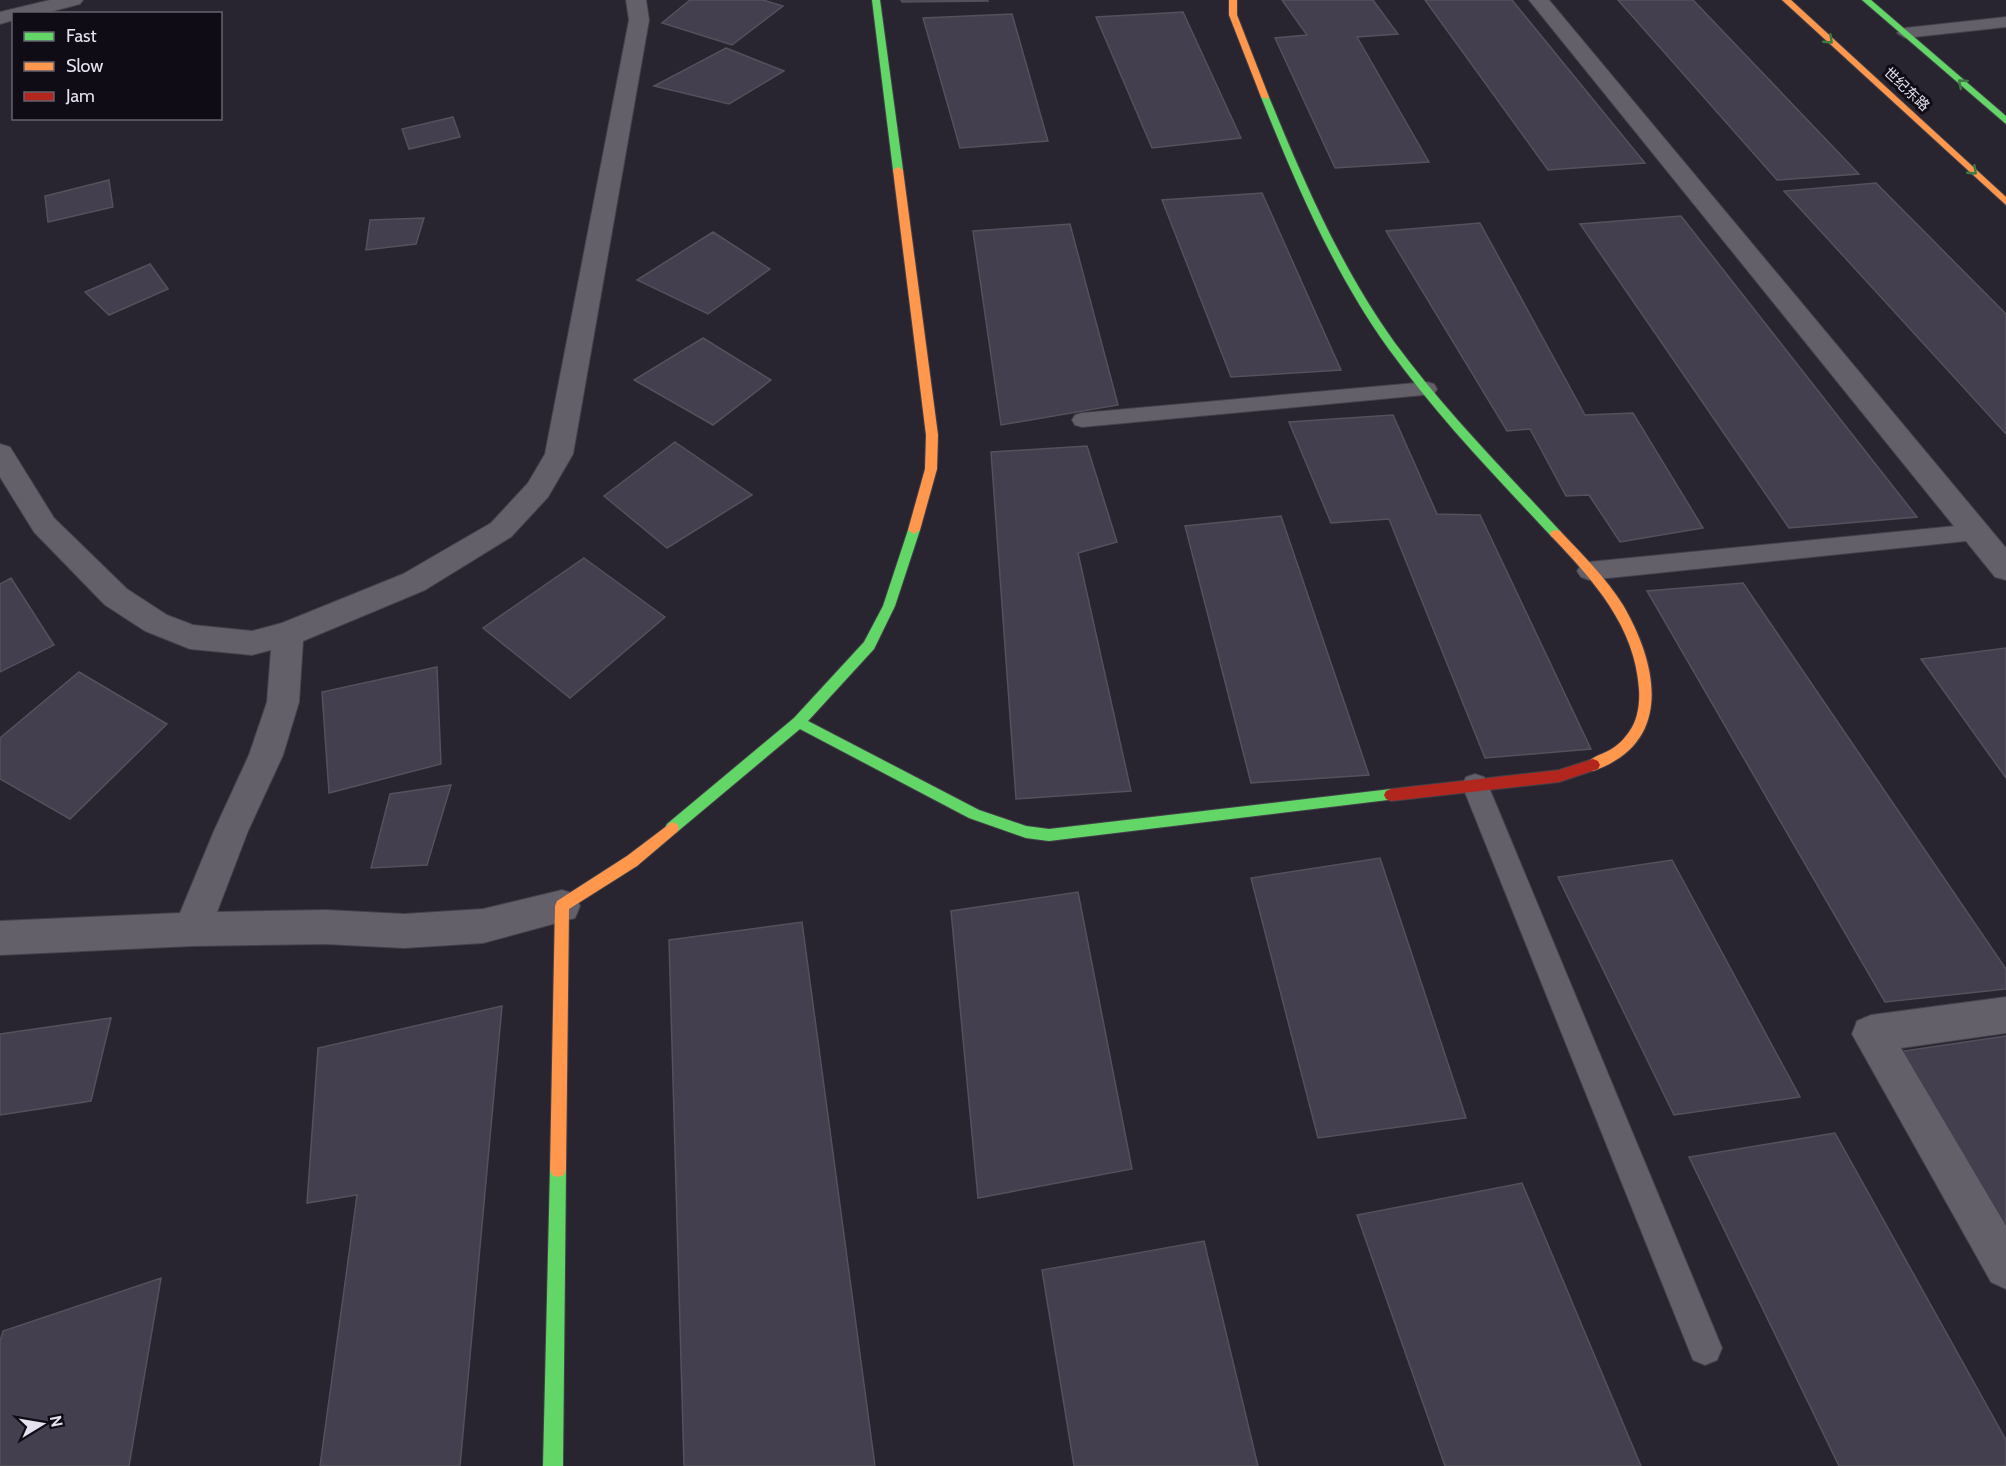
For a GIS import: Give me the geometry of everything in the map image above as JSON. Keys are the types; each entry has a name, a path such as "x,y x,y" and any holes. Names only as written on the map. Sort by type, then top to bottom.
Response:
{"street":[{"path":"24,12 73,0"},
{"path":"0,454 44,525 116,597 156,623 190,637 252,643 288,634 414,582 501,530 538,490 559,454 639,20 636,0"},
{"path":"0,938 192,929 326,927 404,931 483,926 562,906 632,861 799,722 869,645 889,606 905,563 931,469 932,435 876,0"},
{"path":"799,722 974,814 1026,832 1049,835 1559,776 1599,766 1625,749 1641,732 1648,704 1644,671 1635,643 1621,614 1589,571 1398,355 1367,310 1298,177 1233,15 1233,0"},
{"path":"1539,0 2006,569"},
{"name":"世纪东路","path":"1786,0 2006,202"},
{"path":"1866,0 2006,121"},
{"path":"192,929 231,831 262,764 283,702 288,634"},
{"path":"553,1466 562,906"},
{"path":"2006,1015 1871,1034 2006,1267"}],"lane":[{"path":"1905,33 2006,22"},
{"path":"1083,420 1427,389"},
{"path":"1589,571 1976,532"},
{"path":"1475,786 1705,1348"}],"building":[{"path":"690,0 763,0 783,6 732,45 662,23"},
{"path":"901,0 987,0 988,1 902,2"},
{"path":"1282,0 1373,0 1398,34 1357,37 1429,162 1335,168 1275,38 1307,35"},
{"path":"1425,0 1512,0 1645,163 1548,170"},
{"path":"1618,0 1693,0 1859,174 1777,180"},
{"path":"1183,12 1241,138 1152,148 1096,17"},
{"path":"1012,14 1048,141 960,148 923,18"},
{"path":"726,48 784,71 729,104 654,86"},
{"path":"453,117 460,137 409,149 402,129"},
{"path":"109,180 113,207 48,222 45,196"},
{"path":"1876,183 2006,314 2006,434 1784,191"},
{"path":"1262,193 1341,370 1231,377 1162,200"},
{"path":"1681,216 1917,517 1789,528 1580,224"},
{"path":"424,218 416,244 366,250 370,220"},
{"path":"1480,223 1585,415 1633,413 1703,528 1620,542 1589,495 1566,496 1530,429 1507,431 1386,231"},
{"path":"1070,224 1118,405 1001,425 973,231"},
{"path":"713,232 770,269 708,314 637,280"},
{"path":"150,264 168,289 109,315 85,292"},
{"path":"703,338 771,380 713,425 634,380"},
{"path":"1393,415 1437,514 1480,515 1591,749 1485,758 1389,519 1331,523 1289,422"},
{"path":"675,442 752,495 667,548 604,496"},
{"path":"1087,446 1117,542 1078,553 1131,791 1016,799 991,452"},
{"path":"1281,516 1369,775 1251,783 1185,526"},
{"path":"584,558 665,617 570,698 483,628"},
{"path":"11,578 54,645 0,672 0,584"},
{"path":"1743,583 2006,969 2006,989 1885,1002 1647,591"},
{"path":"2006,648 2006,778 1921,659"},
{"path":"437,667 441,764 329,793 322,692"},
{"path":"79,672 167,724 70,819 0,779 0,738"},
{"path":"451,785 427,865 371,868 390,794"},
{"path":"1380,858 1466,1118 1318,1138 1251,878"},
{"path":"1672,860 1800,1097 1674,1115 1558,877"},
{"path":"1078,892 1132,1169 978,1198 951,911"},
{"path":"802,922 875,1466 684,1466 669,940"},
{"path":"502,1006 460,1466 320,1466 357,1195 307,1203 318,1048"},
{"path":"111,1018 91,1101 0,1115 0,1034"},
{"path":"2006,1036 2006,1234 1897,1052"},
{"path":"1835,1133 2006,1440 2006,1466 1839,1466 1689,1157"},
{"path":"1522,1183 1641,1466 1445,1466 1357,1215"},
{"path":"1204,1241 1258,1466 1074,1466 1042,1270"},
{"path":"161,1278 129,1466 0,1466 0,1341 3,1331"}],"traffic: fast":[{"path":"876,0 898,170"},
{"path":"1866,0 2006,121"},
{"path":"1265,97 1313,208 1340,262 1371,315 1391,345 1435,401 1556,534"},
{"path":"672,828 799,722 869,645 889,606 914,530"},
{"path":"799,722 974,814 1026,832 1049,835 1391,795"},
{"path":"553,1466 558,1169"}],"traffic: slow":[{"path":"1233,0 1233,15 1265,97"},
{"path":"1786,0 2006,202"},
{"path":"898,170 932,435 931,469 914,530"},
{"path":"1556,534 1597,579 1618,608 1630,629 1645,675 1646,697 1643,718 1634,737 1617,753 1593,765"},
{"path":"558,1169 562,906 632,861 672,828"}],"traffic: jam":[{"path":"1391,795 1559,776 1593,765"}]}
